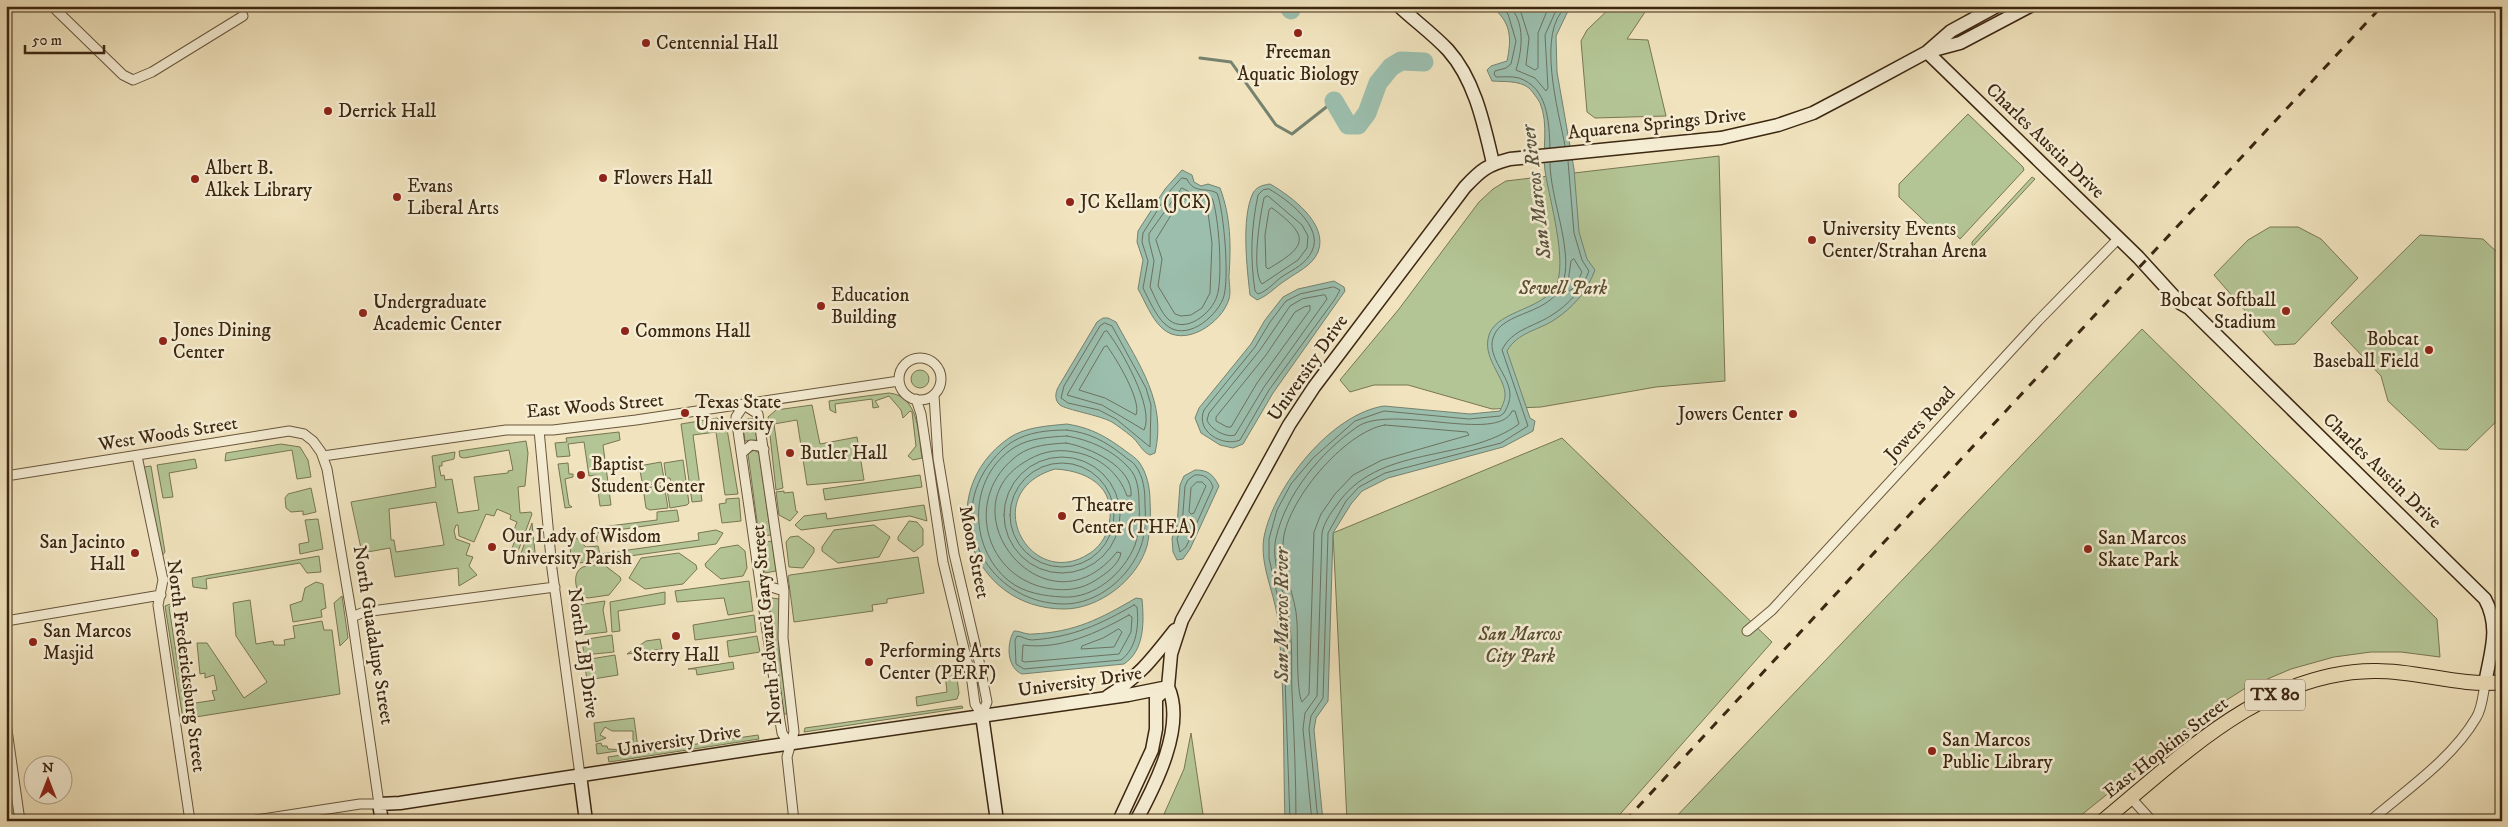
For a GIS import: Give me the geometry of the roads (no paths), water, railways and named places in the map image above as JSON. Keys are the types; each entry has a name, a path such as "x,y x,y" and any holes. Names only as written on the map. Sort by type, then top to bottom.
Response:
{"main road":[{"path":"1399,6 1436,38 1458,62 1478,106 1493,163"},
{"name":"Aquarena Springs Drive","path":"1493,163 1525,156 1721,138 1778,126 1813,113 1927,52 1952,31 1997,6"},
{"name":"Aquarena Springs Drive","path":"1927,52 1960,44 2030,6"},
{"name":"Charles Austin Drive","path":"1927,52 2118,239 2138,257 2146,260 2185,298 2190,308 2486,599 2493,614 2495,630 2485,684"},
{"name":"University Drive","path":"379,804 400,803 982,715 1103,699 1168,687 1171,654 1182,620 1273,452 1304,402 1465,187 1479,172 1493,163"},
{"path":"1103,699 1130,682 1145,669 1182,620"},
{"name":"East Hopkins Street","path":"2103,821 2219,727 2263,700 2306,683 2349,673 2387,671 2403,671 2485,684 2502,682"},
{"name":"East Hopkins Street","path":"2485,684 2502,692"},
{"path":"1118,821 1152,750 1156,729 1156,698 1168,687 1173,698 1173,716 1167,754 1136,821"},
{"name":"Moon Street","path":"982,715 997,821"},
{"name":"North LBJ Drive","path":"580,775 586,821"},
{"name":"North Guadalupe Street","path":"379,804 382,821"}],"street":[{"path":"52,6 123,75 133,80 152,72 243,16"},
{"name":"Jowers Road","path":"1747,631 1772,610 2038,321 2118,239"},
{"path":"918,358 928,359 939,372 940,385 934,395 916,399 903,390 899,381 902,369 908,362 918,358"},
{"name":"East Woods Street","path":"323,456 506,430 553,430 636,420 899,381"},
{"name":"Moon Street","path":"934,395 938,458 954,554 987,702 982,715"},
{"name":"Moon Street","path":"916,399 922,420 943,562 972,682 975,704 982,715"},
{"name":"North Edward Gary Street","path":"744,405 758,412 784,591 783,638 794,732 790,744 782,733 736,414 744,405"},
{"name":"North LBJ Drive","path":"539,430 554,587 580,775"},
{"name":"West Woods Street","path":"6,476 289,431 299,432 310,437 323,456"},
{"path":"742,453 751,445 759,446 764,450"},
{"name":"North Fredericksburg Street","path":"137,456 163,580 158,605 190,821"},
{"name":"North Guadalupe Street","path":"323,456 352,617 379,804"},
{"path":"352,617 364,612 554,587"},
{"path":"762,596 764,591 771,587 784,591"},
{"path":"6,621 161,595"},
{"path":"2370,821 2443,758 2458,742 2476,718 2485,684"},
{"path":"6,723 20,821"},
{"path":"790,744 788,773 794,821"},
{"path":"2131,798 2152,821"},
{"path":"250,821 329,808 379,804"}],"water":[{"name":"San Marcos River","path":"1491,6 1576,6 1567,13 1556,36 1557,72 1574,169 1579,232 1587,259 1595,270 1584,292 1568,310 1548,324 1522,336 1507,351 1530,418 1535,421 1533,431 1503,447 1388,478 1362,491 1351,504 1333,533 1328,701 1316,718 1314,730 1323,821 1285,821 1283,697 1280,647 1277,612 1266,570 1263,548 1270,517 1280,496 1292,475 1325,438 1344,423 1364,412 1384,406 1470,414 1500,411 1505,396 1502,383 1489,354 1488,339 1491,330 1498,322 1548,295 1555,287 1559,277 1560,263 1557,231 1545,171 1543,111 1536,97 1525,85 1492,81 1487,70 1491,66 1507,61 1509,37 1503,18"},
{"path":"1182,170 1192,175 1194,182 1201,186 1208,184 1220,188 1224,199 1229,232 1230,290 1229,299 1219,317 1201,330 1181,336 1171,334 1158,324 1138,289 1143,260 1137,242 1138,231 1165,189"},
{"path":"1270,184 1297,203 1306,212 1318,231 1320,242 1318,252 1308,265 1257,300 1250,295 1246,243 1247,216 1253,193 1261,186"},
{"path":"1334,281 1344,287 1345,291 1273,393 1243,444 1233,448 1220,445 1201,433 1195,418 1199,408 1251,344 1265,320 1283,297 1298,289"},
{"path":"1103,318 1116,322 1149,384 1154,400 1158,434 1155,453 1150,455 1124,430 1112,422 1064,407 1056,400 1056,392 1059,386 1097,322"},
{"path":"1067,424 1099,434 1136,459 1142,466 1148,481 1150,530 1147,546 1142,558 1126,581 1103,598 1090,604 1064,609 1031,604 1005,590 984,569 972,544 967,516 971,488 985,461 1009,438 1022,431","holes":["1055,469 1069,471 1092,479 1106,495 1110,506 1107,532 1099,545 1087,555 1065,562 1046,560 1030,549 1020,534 1015,516 1019,497 1032,481"]},
{"path":"1195,470 1210,474 1215,478 1219,486 1190,549 1183,559 1177,560 1173,552 1172,538 1177,526 1180,485 1184,476"},
{"path":"1136,598 1142,599 1142,634 1136,651 1124,664 1022,674 1013,667 1009,649 1011,636 1014,631 1030,634 1048,633 1075,627 1099,618"}],"waterway":[{"path":"1288,6 1291,10"},
{"path":"1200,58 1231,62 1276,125 1292,134 1334,101"},
{"path":"1334,101 1348,125 1358,125 1367,113 1378,83 1391,67 1401,61 1424,62"}],"railway":[{"path":"1625,821 2382,6"}],"place":[{"name":"Freeman Aquatic Biology","path":"1298,33"},
{"name":"Centennial Hall","path":"646,43"},
{"name":"Derrick Hall","path":"328,111"},
{"name":"Flowers Hall","path":"603,178"},
{"name":"Albert B. Alkek Library","path":"195,179"},
{"name":"Evans Liberal Arts","path":"397,197"},
{"name":"JC Kellam (JCK)","path":"1070,202"},
{"name":"University Events Center/Strahan Arena","path":"1812,240"},
{"name":"Education Building","path":"821,306"},
{"name":"Bobcat Softball Stadium","path":"2286,311"},
{"name":"Undergraduate Academic Center","path":"363,313"},
{"name":"Commons Hall","path":"625,331"},
{"name":"Jones Dining Center","path":"163,341"},
{"name":"Bobcat Baseball Field","path":"2429,350"},
{"name":"Texas State University","path":"685,413"},
{"name":"Jowers Center","path":"1793,414"},
{"name":"Butler Hall","path":"790,453"},
{"name":"Baptist Student Center","path":"581,475"},
{"name":"Theatre Center (THEA)","path":"1062,516"},
{"name":"Our Lady of Wisdom University Parish","path":"492,547"},
{"name":"San Marcos Skate Park","path":"2088,549"},
{"name":"San Jacinto Hall","path":"135,553"},
{"name":"Sterry Hall","path":"676,636"},
{"name":"San Marcos Masjid","path":"33,642"},
{"name":"Performing Arts Center (PERF)","path":"869,662"},
{"name":"San Marcos Public Library","path":"1932,751"}],"park label":[{"name":"Sewell Park","path":"1563,288"},
{"name":"San Marcos City Park","path":"1520,645"}]}
